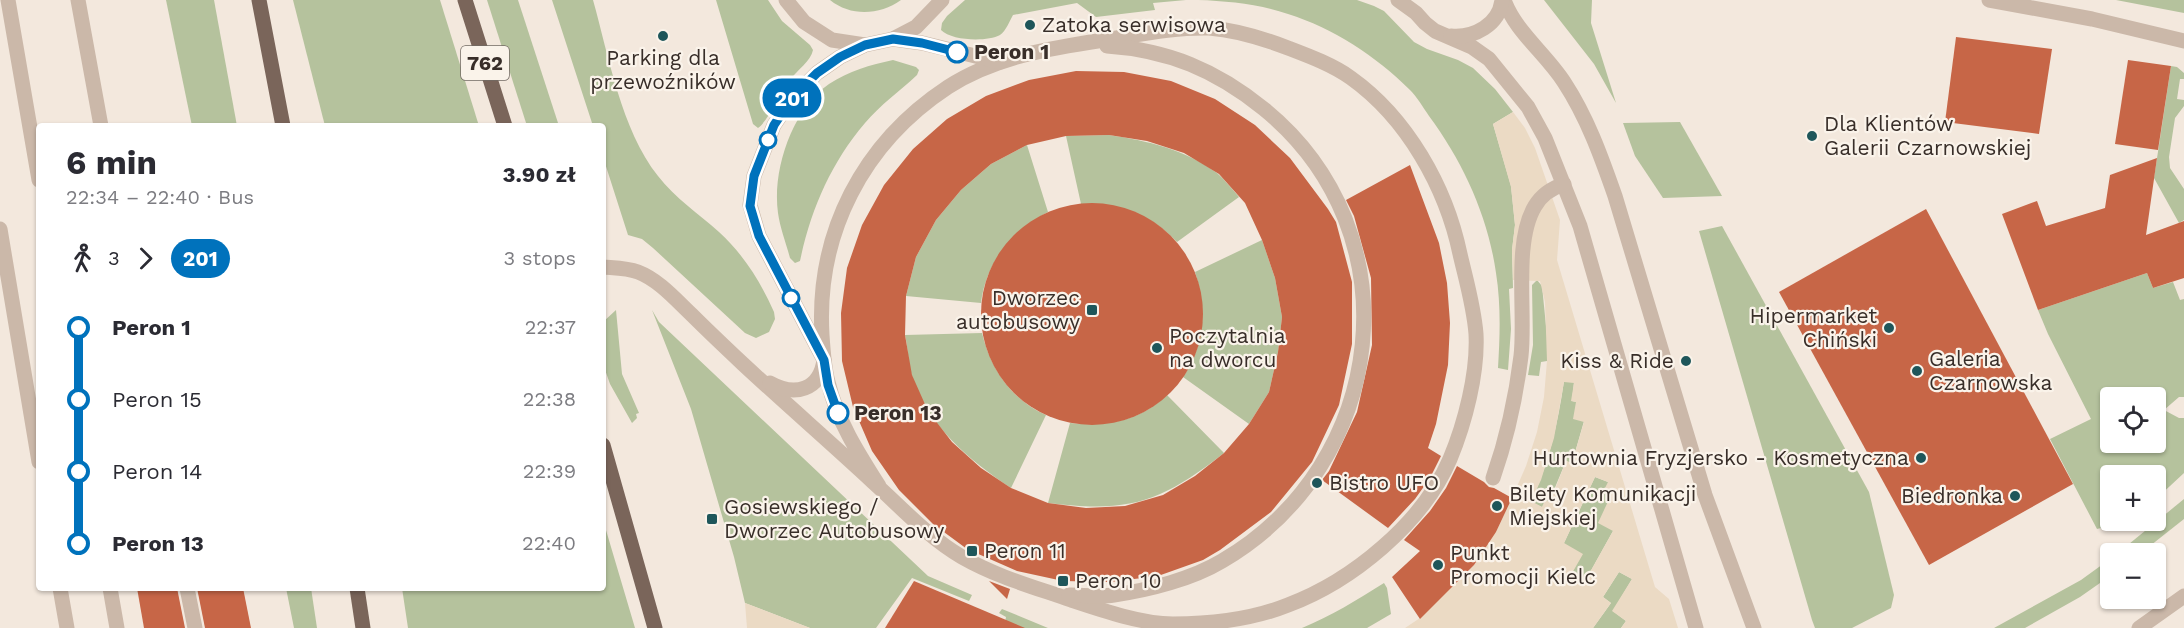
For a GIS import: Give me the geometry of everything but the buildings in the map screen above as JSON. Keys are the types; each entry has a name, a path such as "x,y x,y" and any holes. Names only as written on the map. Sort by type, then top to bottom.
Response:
{"main road":[{"name":"762","path":"465,0 504,123"},
{"path":"258,4 282,123"},
{"path":"606,457 654,628"},
{"path":"357,591 363,628"}],"street":[{"path":"78,0 100,123"},
{"path":"786,0 804,22 832,40 865,45"},
{"path":"1398,0 1414,6 1430,27 1472,47 1490,60 1528,107 1545,138 1580,226 1696,628"},
{"path":"1448,36 1462,37 1475,34 1486,27 1495,17 1503,0"},
{"path":"1503,0 1512,18 1564,82 1582,113 1599,152 1615,196 1705,495 1754,628"},
{"path":"1989,0 2092,19 2184,41"},
{"path":"757,376 780,389 797,391 813,384 822,373 824,360 759,236 750,206 754,176 774,125 793,97 817,73 840,57 865,45 893,39 916,27 938,3"},
{"path":"6,5 36,164"},
{"path":"606,267 633,270 664,289 879,486 915,524 958,555 1005,579 1107,612 1168,624 1247,617 1286,606 1314,594 1356,568 1393,538 1431,495 1449,462 1463,421 1474,367 1476,332 1455,228 1430,171 1387,110 1350,77 1306,55 1255,35 1205,28 1077,44 1038,51 1000,62 951,85 909,117 873,157 846,203 828,253 821,306 828,385 848,438 879,486"},
{"path":"893,39 922,43 1000,62"},
{"path":"1056,594 1113,595 1168,584 1221,562 1268,530 1307,488 1337,440 1356,386 1364,330 1361,274 1346,219 1319,168 1283,124 1239,88 1188,63 1134,48 1077,44"},
{"path":"1493,478 1513,410 1521,356 1524,324 1522,252 1527,228 1535,206 1550,189 1564,184"},
{"path":"0,229 36,444"},
{"path":"61,591 67,628"},
{"path":"111,591 117,628"},
{"path":"188,591 195,628"},
{"path":"2139,628 2184,598"},
{"path":"2153,628 2184,598"}],"green space":[{"path":"166,0 214,0 236,123 191,123"},
{"path":"293,0 440,0 478,123 324,123"},
{"path":"487,0 518,0 558,123 526,123"},
{"path":"552,0 593,0 618,92 634,137 645,157 665,184 728,241 751,269 774,312 775,319 769,332 756,338 745,333 653,248 642,239 628,235 606,166 606,123 592,123"},
{"path":"716,0 768,0 782,21 813,50 810,58 790,80 758,128 753,124"},
{"path":"830,0 901,0 884,9 866,12 847,9"},
{"path":"965,0 1186,0 1153,3 1155,10 1096,17 1077,3 1013,15 1000,35 979,39 961,38 946,34 941,30 942,23 947,16"},
{"path":"1198,0 1357,0 1384,11 1414,42 1473,68 1495,89 1513,112 1493,124 1511,186 1515,225 1512,250 1513,288 1509,289 1511,329 1508,370 1498,368 1500,320 1498,285 1487,231 1480,210 1453,152 1413,93 1383,66 1353,44 1305,20 1255,5"},
{"path":"1544,0 1592,0 1591,23 1616,103 1594,64"},
{"path":"2116,0 2184,0 2184,13"},
{"path":"893,60 916,67 919,70 917,75 871,116 842,154 816,205 800,261 795,263 790,258 782,230 777,196 782,160 795,125 816,95 829,84 860,69"},
{"path":"2171,66 2177,67 2184,73 2184,79 2180,79 2177,99 2184,100 2184,106 2175,118 2169,157 2170,168 2184,189 2184,220 2179,223 2154,178"},
{"path":"1680,122 1722,196 1663,198 1635,156 1623,123"},
{"path":"1109,135 1152,143 1192,158 1217,173 1239,197 1177,242 1156,224 1134,212 1095,204 1081,204 1066,136"},
{"path":"1027,145 1048,212 1023,228 1003,249 989,274 981,303 906,296 916,257 936,220 961,190 991,164"},
{"path":"1722,226 1869,492 1894,595 1891,608 1852,628 1815,628 1812,620 1699,231"},
{"path":"1262,240 1275,278 1282,317 1278,352 1269,392 1249,424 1183,377 1196,352 1202,326 1201,299 1195,272"},
{"path":"2147,273 2153,288 2173,282 2180,300 2184,299 2184,397 2179,397 2166,408 2166,387 2100,387 2100,453 2166,453 2166,411 2184,418 2184,473 2166,490 2166,465 2100,465 2100,528 2097,529 2050,439 2091,419 2038,310"},
{"path":"1537,280 1542,286 1547,336 1547,361 1541,362 1539,376 1528,375 1533,345 1532,285"},
{"path":"616,310 622,374 639,413 636,414 637,418 632,423 606,373 606,319"},
{"path":"652,310 659,322 928,576 972,595 969,601 912,578 876,628 810,628 745,603 691,409"},
{"path":"982,333 991,359 1005,382 1023,401 1046,415 1011,488 965,453 928,411 912,376 905,335"},
{"path":"1564,381 1574,382 1572,401 1576,402 1584,421 1572,463 1566,461 1549,502 1542,507 1531,502 1552,443"},
{"path":"1167,395 1224,453 1181,483 1142,500 1122,505 1101,506 1048,503 1070,423 1097,424 1122,420 1146,411"},
{"path":"1595,477 1608,482 1613,531 1584,583 1571,575 1564,543"},
{"path":"2184,499 2184,519 2154,543 2130,543 2145,531 2166,531 2166,514"},
{"path":"606,530 635,628 408,628 402,591 606,591"},
{"path":"2100,566 2100,583 2080,597 2025,628 1994,628 2081,580"},
{"path":"1619,572 1632,579 1613,611 1626,621 1621,628 1593,628 1611,603 1603,597"},
{"path":"1384,583 1387,588 1391,614 1367,628 1302,628 1334,613"},
{"path":"287,591 311,591 317,628 294,628"},
{"path":"1002,609 1048,628 1004,628 1006,617 999,613"}],"shaded area":[{"path":"1513,112 1525,128 1535,148 1560,220 1557,260 1655,587 1669,599 1678,628 1621,628 1626,621 1612,611 1632,579 1619,572 1603,597 1611,603 1593,628 1405,628 1420,618 1474,565 1496,532 1526,466 1537,432 1544,397 1547,361 1545,302 1540,281 1513,280 1512,250 1515,225 1511,187 1493,124","holes":["1564,382 1574,383 1571,401 1576,402 1573,419 1584,422 1572,463 1566,461 1550,502 1545,500 1542,507 1531,501 1541,480 1554,438","1595,477 1608,482 1603,492 1611,495 1598,523 1613,531 1584,583 1571,575 1583,554 1564,543"]},
{"path":"745,603 810,628 747,628"}],"bus line":[{"name":"201","path":"838,413 828,385 824,360 759,236 750,206 754,176 774,125 793,97 817,73 840,57 865,45 893,39 922,43 957,52"}],"place":[{"name":"Zatoka serwisowa","path":"1030,25"},
{"name":"Parking dla przewoźników","path":"663,36"},
{"name":"Peron 1","path":"957,52"},
{"name":"Dla Klientów Galerii Czarnowskiej","path":"1812,136"},
{"name":"Dworzec autobusowy","path":"1092,310"},
{"name":"Hipermarket Chiński","path":"1889,328"},
{"name":"Poczytalnia na dworcu","path":"1157,348"},
{"name":"Kiss & Ride","path":"1686,361"},
{"name":"Galeria Czarnowska","path":"1917,371"},
{"name":"Peron 13","path":"838,413"},
{"name":"Hurtownia Fryzjersko - Kosmetyczna","path":"1921,458"},
{"name":"Bistro UFO","path":"1317,483"},
{"name":"Biedronka","path":"2015,496"},
{"name":"Bilety Komunikacji Miejskiej","path":"1497,506"},
{"name":"Gosiewskiego / Dworzec Autobusowy","path":"712,519"},
{"name":"Peron 11","path":"972,551"},
{"name":"Punkt Promocji Kielc","path":"1438,565"},
{"name":"Peron 10","path":"1063,581"}]}
